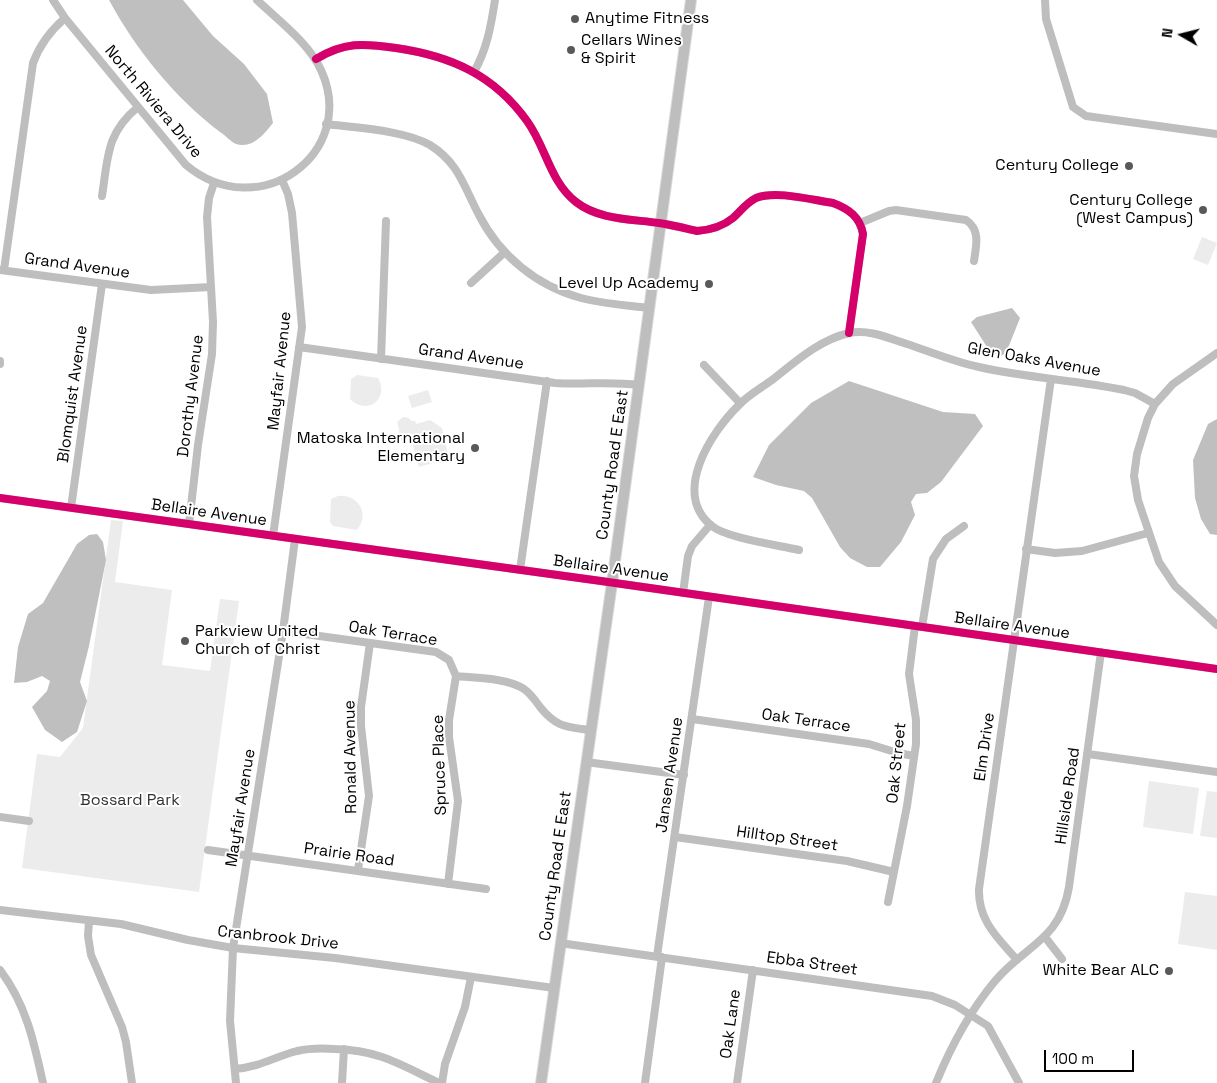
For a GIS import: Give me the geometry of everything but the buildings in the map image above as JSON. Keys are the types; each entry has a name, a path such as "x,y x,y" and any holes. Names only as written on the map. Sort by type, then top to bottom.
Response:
{"main road":[{"name":"County Road E East","path":"541,1083 612,583 691,0"}],"street":[{"name":"North Riviera Drive","path":"52,0 186,165 214,183 236,188 259,187 282,180 299,169 320,142 328,113 328,90 316,60 303,44 257,0"},
{"path":"474,72 489,38 495,0"},
{"path":"1045,0 1046,19 1073,108 1086,116 1217,134"},
{"path":"2,270 33,63 37,52 48,35 65,18"},
{"path":"316,60 341,47 352,44 373,44 429,54 459,64 474,72 504,94 520,112 537,137 560,185 574,201 582,207 601,215 697,231 707,230 724,224 749,202 756,198 772,195 833,203 849,210 860,222 862,234 849,333"},
{"path":"102,196 108,152 114,134 124,118 138,107"},
{"path":"326,124 407,136 419,140 448,159 462,177 486,227 505,252 526,272 561,291 592,300 649,308"},
{"name":"Mayfair Avenue","path":"273,536 299,347 301,312 292,213 288,194 282,180"},
{"name":"Dorothy Avenue","path":"189,524 198,445 212,354 213,322 207,207 214,183"},
{"path":"860,222 896,210 966,220 976,232 974,262"},
{"path":"381,359 386,221"},
{"path":"471,283 505,252"},
{"name":"Grand Avenue","path":"2,270 150,290 211,287"},
{"name":"Blomquist Avenue","path":"71,508 102,284"},
{"name":"Glen Oaks Avenue","path":"710,525 697,505 695,479 710,443 719,428 740,403 815,348 849,333 868,332 878,334 978,367 1124,390 1135,393 1155,404"},
{"name":"Grand Avenue","path":"299,347 569,384 613,382 638,385"},
{"path":"1217,353 1206,359 1174,384 1155,404 1144,428 1137,454 1134,476 1138,500 1159,562 1175,586 1217,625"},
{"path":"704,365 740,403"},
{"name":"Elm Drive","path":"1017,960 986,923 979,898 1051,379"},
{"path":"520,570 546,381"},
{"name":"Bellaire Avenue","path":"0,498 1217,669"},
{"path":"683,593 688,556 692,546 710,525 723,533 798,550"},
{"name":"Oak Street","path":"888,902 907,806 917,733 909,674 934,559 946,539 964,526"},
{"path":"1026,549 1055,553 1082,551 1148,533"},
{"name":"Mayfair Avenue","path":"236,1083 230,1020 233,948 283,631 295,539"},
{"name":"Jansen Avenue","path":"645,1083 675,837 709,597"},
{"name":"Oak Terrace","path":"283,631 436,652 448,660 456,676"},
{"name":"Ronald Avenue","path":"358,870 369,796 361,707 370,643"},
{"name":"Hillside Road","path":"1017,960 1045,937 1058,920 1067,898 1101,652"},
{"path":"456,676 516,685 531,695 546,715 556,723 590,730"},
{"name":"Spruce Place","path":"448,884 458,807 457,787 452,768 449,737 449,720 456,676"},
{"name":"Oak Terrace","path":"692,718 869,744 914,756"},
{"path":"1088,754 1217,772"},
{"path":"586,762 684,775"},
{"path":"0,817 29,821"},
{"name":"Hilltop Street","path":"675,837 847,861 894,872"},
{"name":"Prairie Road","path":"208,850 486,889"},
{"name":"Cranbrook Drive","path":"0,910 144,928 188,940 233,948 335,958 554,988"},
{"path":"89,921 88,936 91,956 122,1027 132,1083"},
{"path":"1045,937 1062,959"},
{"name":"Ebba Street","path":"560,943 926,995 944,1000 983,1022 992,1032 1019,1083"},
{"path":"936,1083 954,1043 971,1014 996,980 1017,960"},
{"path":"0,970 16,993 28,1021 43,1083"},
{"name":"Oak Lane","path":"737,1083 753,970"},
{"path":"235,1070 257,1066 297,1051 311,1048 344,1049 380,1055 441,1083 445,1064 465,1007 471,977"},
{"path":"342,1083 344,1049"}],"green space":[{"path":"1202,237 1217,243 1208,265 1193,259"},
{"path":"357,375 378,378 381,393 375,403 363,406 350,399 351,379"},
{"path":"428,390 432,402 412,408 408,396"},
{"path":"403,417 415,421 416,424 430,420 442,428 449,458 419,467 410,435 405,436 405,441 400,440 401,436 399,436 397,422"},
{"path":"338,496 351,498 360,506 363,517 357,530 333,526 330,522 331,499"},
{"name":"Bossard Park","path":"111,520 123,521 115,582 172,590 162,665 210,671 220,599 239,601 199,892 22,868 37,754 60,757 83,728"},
{"path":"1149,781 1199,788 1193,834 1143,827"},
{"path":"1207,791 1217,792 1217,838 1200,836"},
{"path":"1185,892 1217,896 1217,950 1178,944"}],"shaded area":[{"path":"109,0 183,0 213,36 244,64 267,94 273,123 262,136 253,142 242,145 232,142 187,104 158,72 131,37"},
{"path":"1012,308 1020,318 1006,353 999,357 987,347 971,322 977,317"},
{"path":"849,381 943,412 975,414 983,426 941,482 927,493 916,494 911,502 915,515 901,542 880,567 867,567 850,558 840,547 812,498 804,491 776,485 753,477 769,445 811,403"},
{"path":"1217,419 1217,535 1210,534 1201,519 1195,498 1193,460 1208,424"},
{"path":"97,534 103,542 106,560 80,682 87,701 77,732 62,742 45,730 32,707 47,691 50,681 42,676 27,682 14,683 18,647 28,614 43,603 77,544 89,535"}],"cycle path":[{"path":"316,59 336,49 354,45 374,45 435,56 470,70 500,91 527,121 560,185 567,194 585,208 605,216 664,224 697,231 725,224 752,200 764,196 794,196 833,203 844,208 856,218 863,234 849,333"},
{"path":"0,498 1217,669"}],"place":[{"name":"Anytime Fitness","path":"575,19"},
{"name":"Cellars Wines & Spirit","path":"571,50"},
{"name":"Century College","path":"1129,166"},
{"name":"Century College (West Campus)","path":"1203,210"},
{"name":"Level Up Academy","path":"709,284"},
{"name":"Matoska International Elementary","path":"475,448"},
{"name":"Parkview United Church of Christ","path":"185,641"},
{"name":"White Bear ALC","path":"1169,971"}]}
